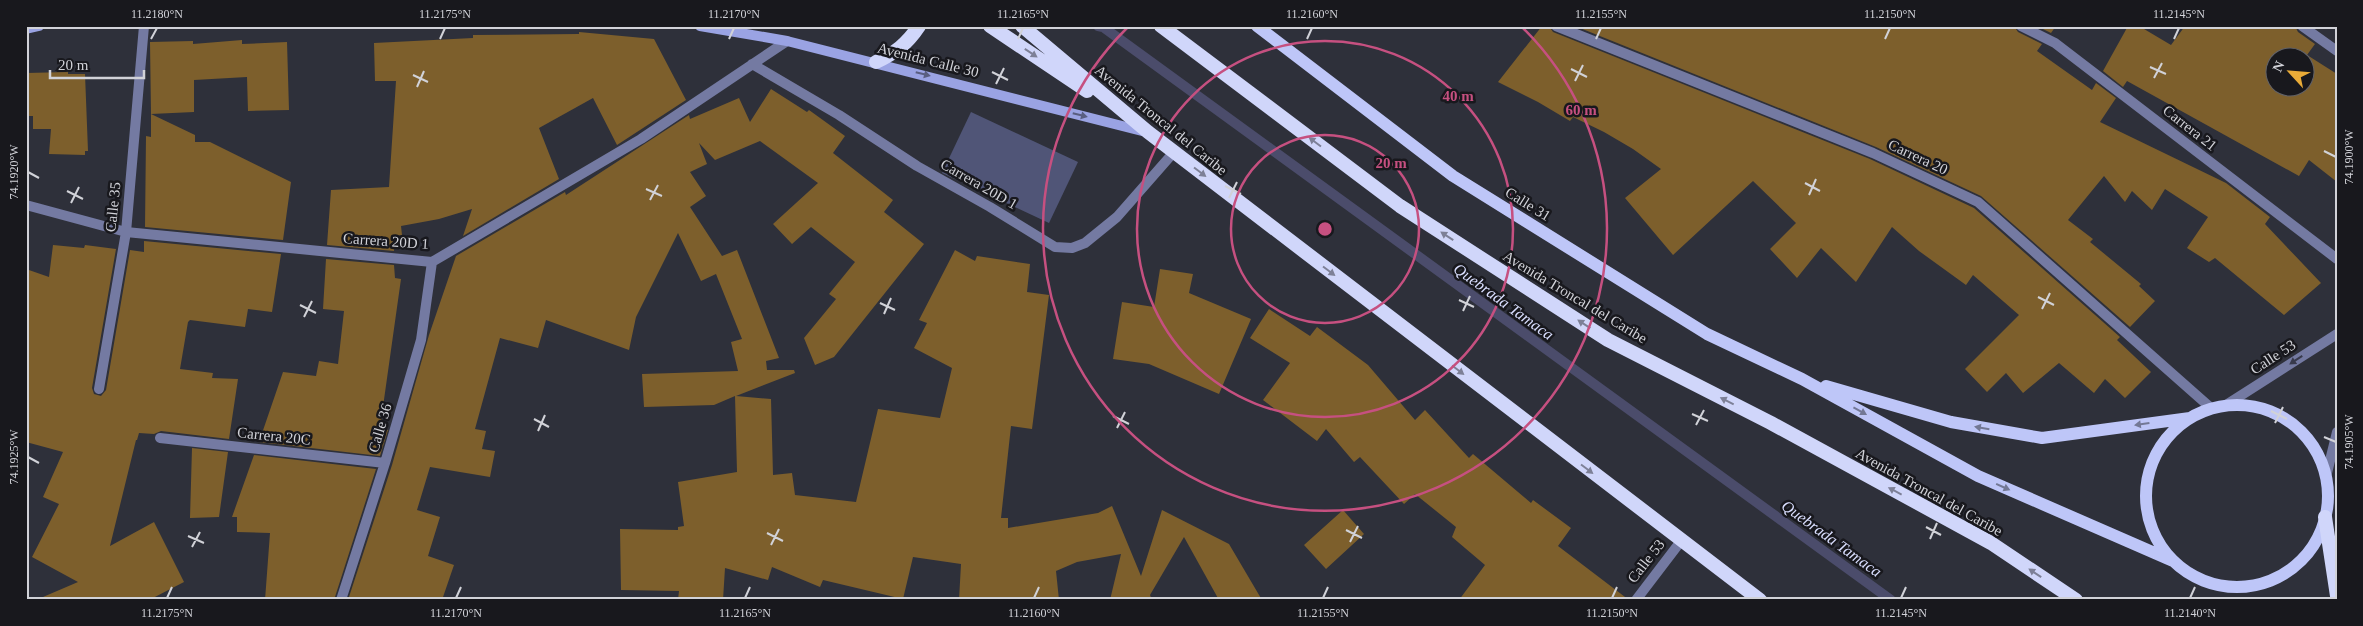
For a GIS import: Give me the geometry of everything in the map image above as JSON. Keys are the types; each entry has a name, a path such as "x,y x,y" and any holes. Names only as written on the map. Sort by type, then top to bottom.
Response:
{"highway":[{"path":"876,62 894,53 910,40 920,26"},
{"path":"990,26 1148,132"},
{"name":"Avenida Troncal del Caribe","path":"1022,26 1148,132 1760,600"},
{"name":"Avenida Troncal del Caribe","path":"1162,26 1400,206 1608,340 1779,428 1991,543 2076,600"},
{"path":"2326,516 2337,596"}],"main road":[{"path":"26,29 39,26"},
{"name":"Avenida Calle 30","path":"700,26 788,41 1148,132"},
{"name":"Calle 31","path":"1257,26 1453,176 1707,334 1802,379"},
{"path":"1802,379 1951,422 2042,438 2190,418"},
{"path":"1802,379 1978,476 2173,561 2192,575 2215,584 2238,587 2262,583 2284,574 2303,558 2317,539 2326,516 2328,497 2326,477 2317,452 2301,430 2279,414 2253,405 2226,405 2211,408 2190,418 2169,435 2154,459 2147,485 2148,513 2157,539 2173,561"}],"street":[{"name":"Calle 35","path":"99,389 126,232 144,26"},
{"name":"Carrera 20","path":"1556,26 1873,153 1978,202 2211,408"},
{"name":"Carrera 21","path":"2021,26 2055,43 2337,260"},
{"path":"2302,26 2337,51"},
{"name":"Carrera 20D 1","path":"26,205 126,232 432,262 641,139 788,41"},
{"name":"Carrera 20D 1","path":"752,64 839,115 917,166 990,206 1055,247 1072,248 1091,238 1117,217 1174,152"},
{"name":"Calle 36","path":"341,600 385,464 421,340 432,262"},
{"name":"Calle 53","path":"2226,405 2337,334"},
{"path":"2326,477 2337,432"},
{"name":"Carrera 20C","path":"160,438 385,464"},
{"name":"Calle 53","path":"1636,600 1681,540"}],"shaded area":[{"path":"971,112 1078,162 1049,223 942,173"}],"building":[{"path":"1542,26 1549,26 1553,32 1870,159 1974,208 2120,337 2117,340 2151,372 2125,398 2105,379 2094,393 2059,363 2023,393 2006,373 1987,392 1965,369 2019,315 1973,275 1966,285 1919,251 1892,227 1856,282 1821,248 1797,278 1770,249 1796,223 1753,181 1673,255 1625,198 1661,169 1633,149 1604,132 1573,117 1570,121 1498,82"},
{"path":"1575,26 2014,26 2018,32 2042,44 2037,51 2092,90 2096,83 2116,98 2100,122 2226,183 2270,217 2265,224 2321,283 2284,315 2215,258 2209,262 2187,248 2208,217 2165,189 2152,210 2132,191 2125,202 2104,176 2068,220 2093,239 2090,242 2141,284 2139,286 2155,301 2130,327 1981,196 1876,147"},
{"path":"2037,26 2056,26 2051,33"},
{"path":"2128,26 2139,26 2171,45 2185,26 2295,26 2298,32 2315,44 2312,48 2266,48 2266,98 2316,98 2316,61 2337,74 2337,182 2309,160 2299,176 2127,81 2123,87 2103,71"},
{"path":"579,32 654,39 686,100 617,145 593,98 539,128 559,179 463,236 472,209 439,219 401,226 402,235 393,236 394,251 327,245 331,190 389,187 396,81 375,81 374,43 473,38 473,35 579,34"},
{"path":"242,40 242,44 287,42 289,110 248,111 247,77 194,80 194,112 151,114 150,42 193,41 193,44"},
{"path":"68,72 68,74 85,74 88,151 85,151 85,155 49,154 51,129 33,129 33,116 26,116 26,73"},
{"path":"771,89 807,112 809,110 845,136 833,153 893,200 884,212 924,244 834,357 815,365 804,338 836,299 829,294 855,262 811,227 792,244 773,224 818,183 760,141 715,160 699,143 707,164 690,172 706,196 690,207 722,256 737,250 779,358 766,361 767,370 794,370 795,373 736,396 771,399 773,475 792,473 795,495 856,502 878,409 940,418 952,368 914,348 927,323 919,320 955,250 975,261 977,256 1030,264 1027,292 1049,295 1032,429 1011,426 1001,518 1008,518 1008,528 1098,513 1112,506 1141,576 1162,510 1229,544 1262,600 1219,600 1184,537 1150,595 1152,600 1110,600 1121,554 1077,562 1056,571 1059,600 959,600 961,564 913,557 903,599 823,580 820,587 772,567 768,580 725,568 723,600 678,600 679,591 621,590 620,529 678,530 678,527 684,526 678,482 737,472 735,396 714,405 644,407 642,374 738,371 731,342 742,339 716,274 701,281 678,233 636,317 629,350 546,320 538,348 500,338 475,429 486,431 482,449 495,451 490,477 430,467 417,510 440,517 428,556 454,565 442,600 348,600 392,465 429,335 456,256 565,192 566,195 689,115 690,119 739,98 750,122"},
{"path":"151,114 195,135 195,142 210,142 291,182 283,240 145,227 146,136 151,137"},
{"path":"144,241 281,254 272,312 248,309 245,327 190,320 188,322 180,369 213,373 212,378 238,379 229,439 161,431 154,434 139,433 136,440 110,546 154,522 184,582 149,600 36,600 78,582 32,557 59,504 43,497 63,452 26,442 26,269 49,277 53,245 84,248 85,245 116,249 92,388 94,394 101,396 106,390 130,250 144,252"},
{"path":"326,259 394,265 395,278 401,279 380,428 388,430 380,456 259,442 283,372 316,376 319,361 338,364 344,311 323,309"},
{"path":"1160,269 1193,274 1189,293 1251,319 1219,394 1149,364 1113,359 1122,302 1154,307"},
{"path":"1269,309 1310,336 1317,327 1368,365 1415,420 1425,410 1469,458 1473,454 1531,503 1533,500 1571,528 1558,546 1629,600 1459,600 1485,565 1452,537 1456,527 1415,494 1404,504 1360,457 1354,462 1326,429 1317,441 1263,400 1290,363 1250,338"},
{"path":"192,448 228,452 219,517 190,518"},
{"path":"254,455 376,469 334,600 265,600 270,533 237,532 237,517 232,517"},
{"path":"1343,510 1364,534 1326,569 1304,545"}],"waterway":[{"name":"Quebrada Tamaca","path":"1098,26 1103,27 1891,600"}]}
